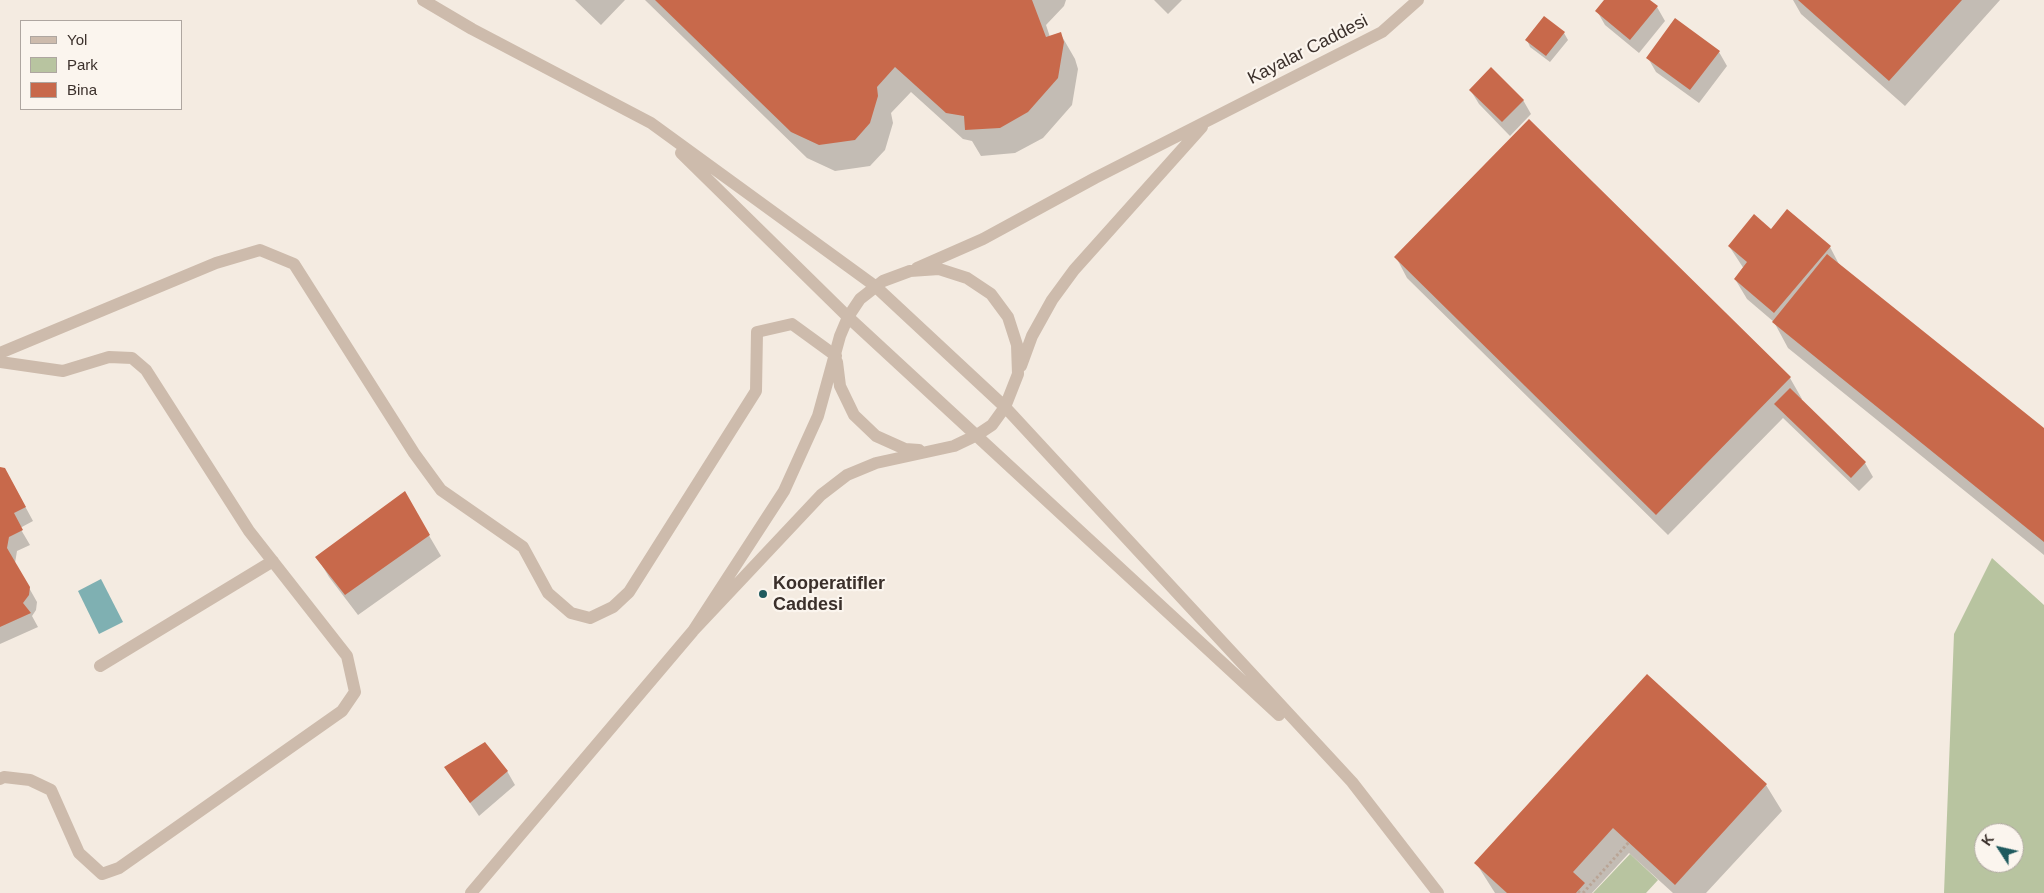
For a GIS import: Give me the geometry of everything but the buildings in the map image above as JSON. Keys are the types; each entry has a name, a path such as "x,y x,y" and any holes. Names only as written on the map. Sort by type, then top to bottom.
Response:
{"street":[{"path":"423,0 472,29 651,123 876,286 1005,407 1352,782 1438,893"},
{"name":"Kayalar Caddesi","path":"910,271 983,239 1207,121 1382,32 1418,0"},
{"path":"472,893 693,631 821,495 847,475 876,463 954,446 992,425 1005,407 1032,336 1052,300 1074,270 1207,121"},
{"path":"651,123 848,317 1352,782"},
{"path":"0,353 216,263 260,250 294,264 414,453 440,490 523,547 548,593 571,613 590,618 613,607 629,592 756,392 757,332 792,324 836,356 840,386 854,415 876,436 905,449 936,451"},
{"path":"693,631 784,491 818,416 840,336 848,317 860,299 876,286 883,281 910,271 939,269 967,278 991,294 1008,317 1017,345 1018,374"},
{"path":"0,362 62,370 109,357 132,358 146,370 249,531 347,656 356,692 342,711 119,868 102,874 79,854 51,790 30,780 4,777 0,779"},
{"path":"100,666 273,561"}],"path":[{"path":"1580,892 1629,842"}],"green space":[{"path":"1992,558 2044,605 2044,893 1944,893 1954,634"},
{"path":"1630,854 1658,880 1646,893 1593,893"}],"water":[{"path":"101,579 123,622 99,634 78,591"}],"place":[{"name":"Kooperatifler Caddesi","path":"763,594"}]}
